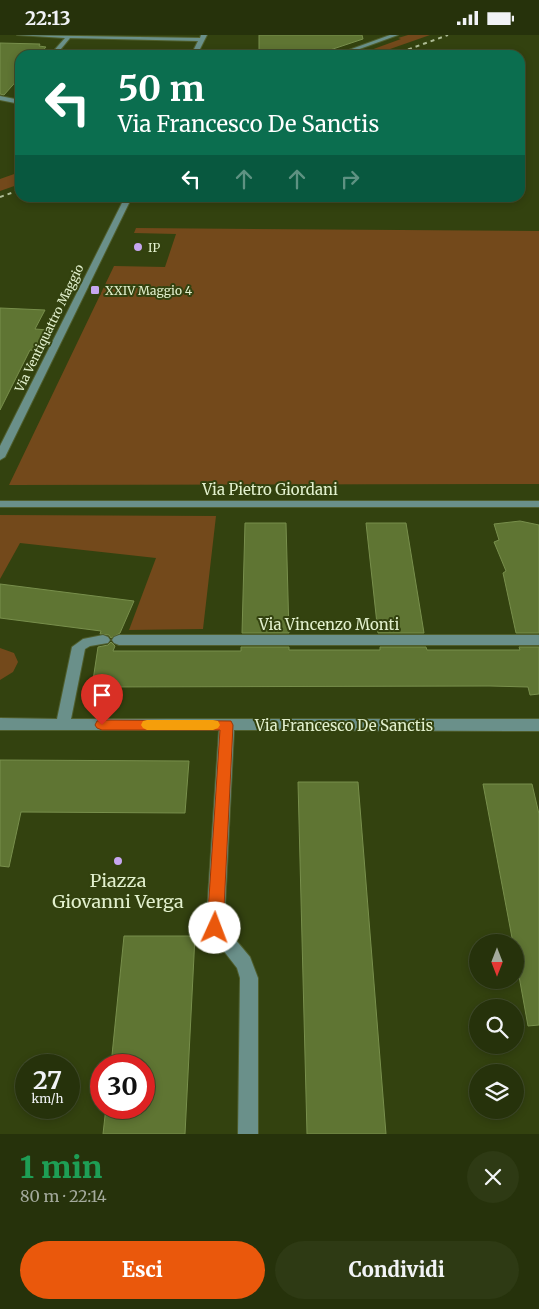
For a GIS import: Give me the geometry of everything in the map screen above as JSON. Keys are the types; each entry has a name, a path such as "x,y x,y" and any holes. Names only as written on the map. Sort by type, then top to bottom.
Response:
{"street":[{"path":"20,35 203,37 196,50"},
{"path":"352,50 395,35"},
{"path":"57,50 69,37"},
{"path":"0,98 13,100 15,98"},
{"name":"Via Ventiquattro Maggio","path":"108,236 120,202"},
{"name":"Via Ventiquattro Maggio","path":"0,457 126,202"},
{"name":"Via Pietro Giordani","path":"0,504 539,504"},
{"path":"62,725 79,647 90,641 103,640"},
{"name":"Via Vincenzo Monti","path":"119,640 539,640"},
{"name":"Via Francesco De Sanctis","path":"0,724 539,725"},
{"path":"227,725 215,928 244,963 249,978 248,1134"}],"shaded area":[{"path":"408,35 430,35 387,50 371,50 401,39 398,38"},
{"path":"15,174 15,186 0,191 0,179"},
{"path":"136,228 539,231 539,484 9,485 114,266 165,267 176,234 134,233"},
{"path":"0,515 216,516 203,629 129,630 156,558 20,543 0,579"},
{"path":"0,648 14,653 18,662 13,672 0,680"}],"building":[{"path":"259,35 362,35 363,39 330,50 259,50"},
{"path":"0,43 40,44 39,46 46,47 43,50 15,50 15,83 4,95 0,94"},
{"path":"0,308 45,310 35,329 48,330 38,351 30,350 0,410"},
{"path":"520,521 539,525 539,633 516,633 503,573 506,571 494,542 499,540 494,524"},
{"path":"245,523 286,523 289,633 242,633"},
{"path":"366,523 406,523 424,633 378,633"},
{"path":"0,584 134,601 120,633 111,638 109,635 100,634 101,631 0,618"},
{"path":"111,642 115,646 113,651 241,651 241,647 289,647 289,650 380,650 380,647 426,647 427,650 520,650 519,647 539,647 539,694 530,695 528,687 490,686 92,687 98,647 108,645"},
{"path":"0,760 189,761 185,813 21,812 9,867 0,866"},
{"path":"298,782 358,782 386,1134 307,1134"},
{"path":"483,784 532,784 539,814 539,1025 528,1026 521,989 524,989 524,934 511,934"},
{"path":"124,936 195,936 185,1134 103,1134 105,1119 155,1119 155,1054 112,1054"}],"railway":[{"path":"407,50 448,35"},
{"path":"0,197 15,192"}],"slow traffic":[{"path":"147,725 213,725"}],"place":[{"name":"IP","path":"138,247"},
{"name":"XXIV Maggio 4","path":"95,290"},
{"name":"Piazza Giovanni Verga","path":"118,861"}],"route":[{"path":"102,725 227,725 215,928"}]}
